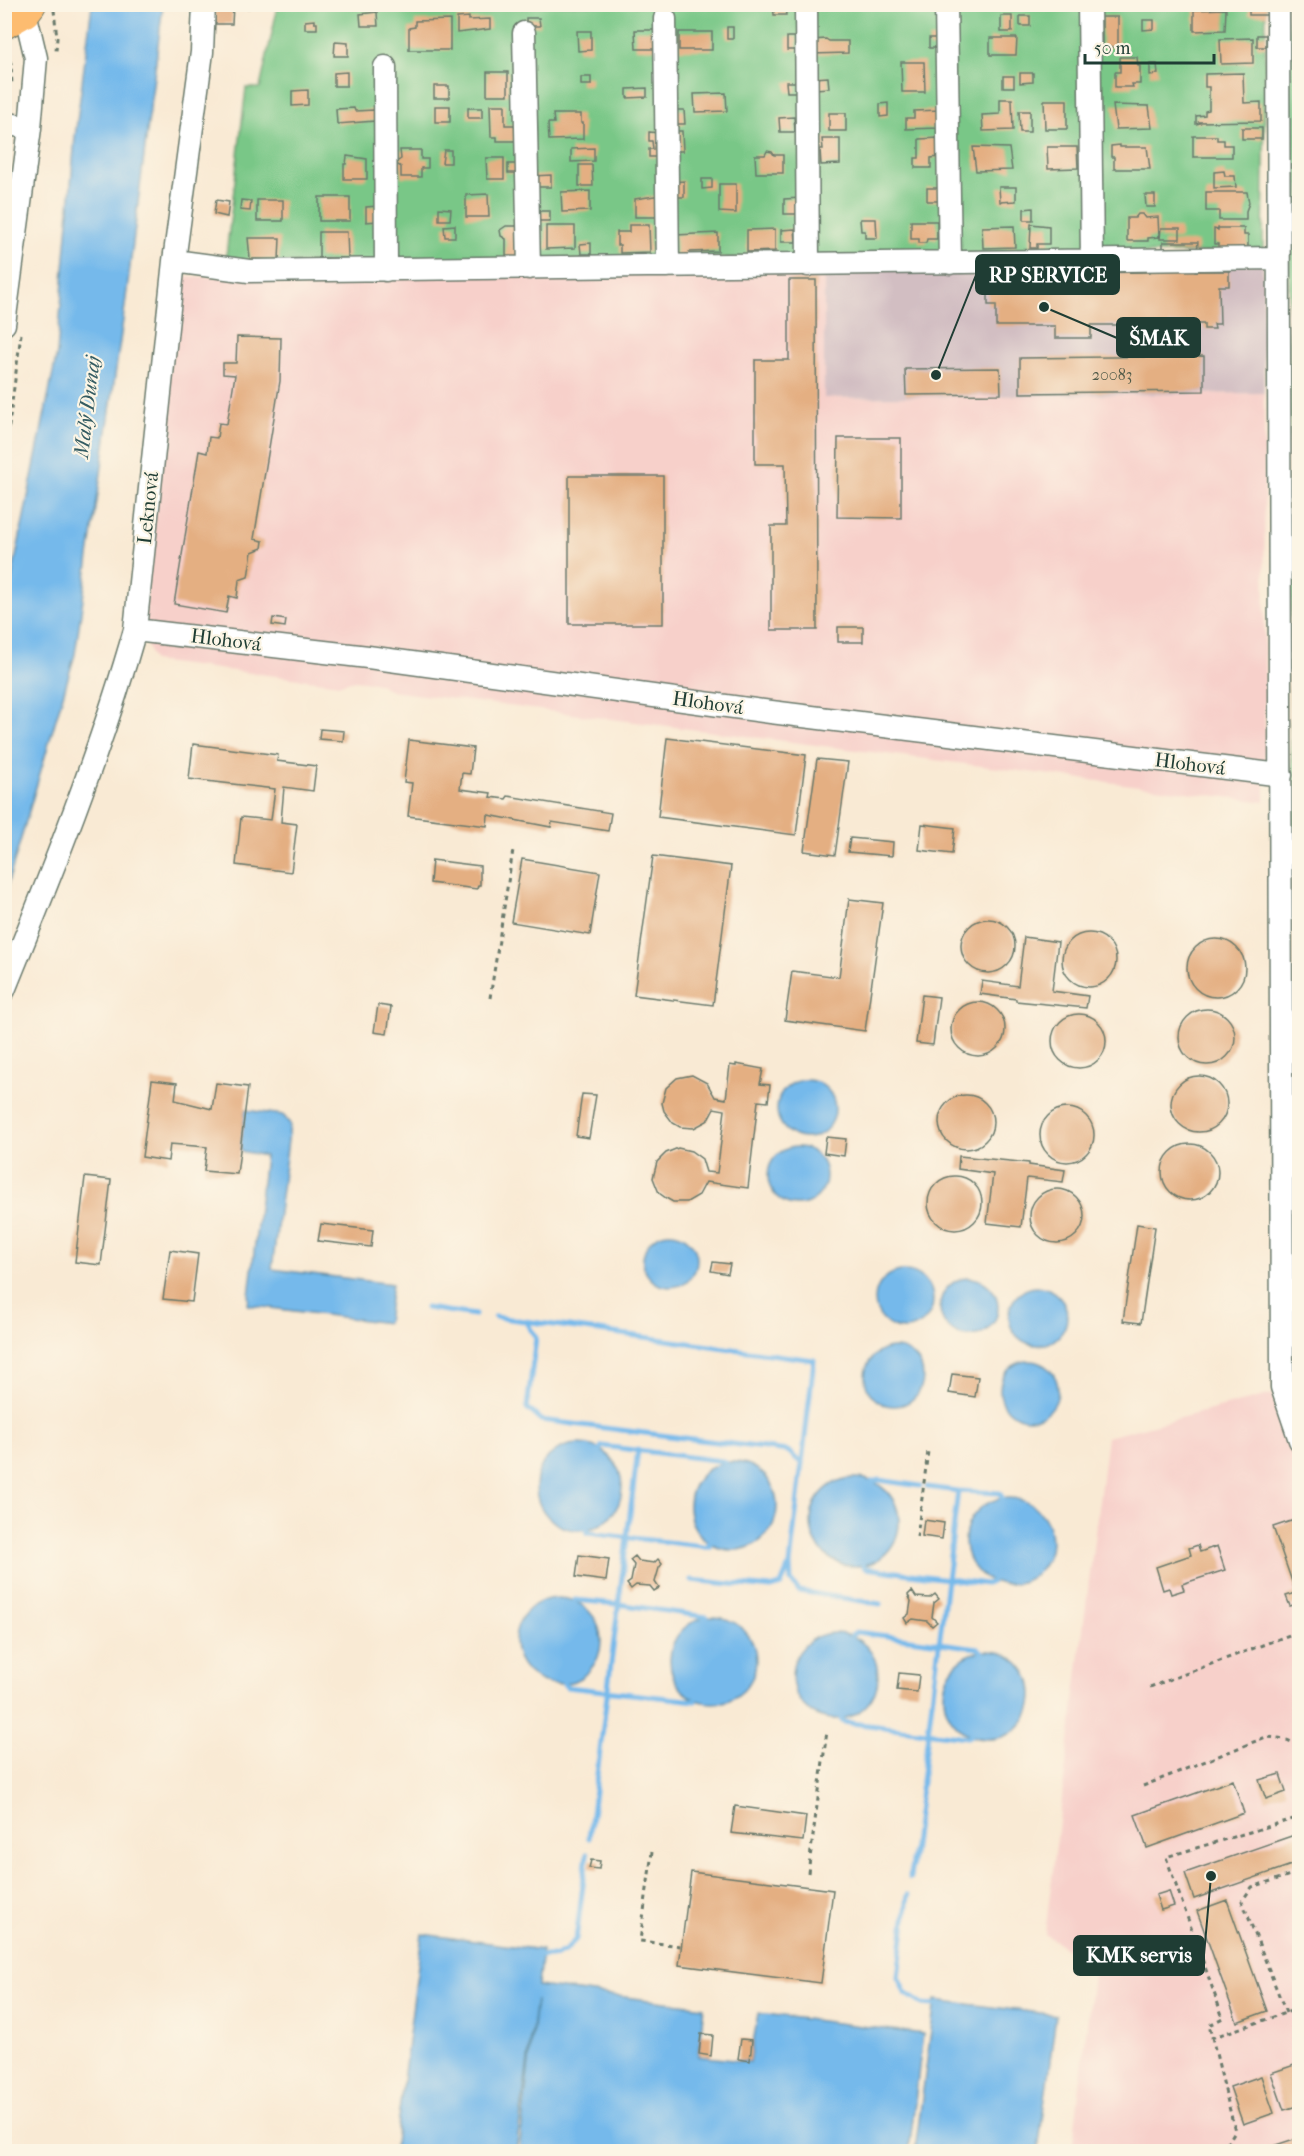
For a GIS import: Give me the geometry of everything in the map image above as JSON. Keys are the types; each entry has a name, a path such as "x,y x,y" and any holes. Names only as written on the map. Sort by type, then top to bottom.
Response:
{"street":[{"name":"Leknová","path":"4,990 60,853 106,724 135,630 174,261 202,52 204,4"},
{"path":"806,4 808,265"},
{"path":"946,4 950,263"},
{"path":"1089,4 1092,261"},
{"path":"1278,4 1282,1387 1299,1440"},
{"path":"4,324 10,240 30,128 36,57 28,29 20,13"},
{"path":"665,20 668,266"},
{"path":"524,33 529,268"},
{"path":"385,67 386,270"},
{"path":"4,123 30,128"},
{"path":"174,261 249,271 1278,258"},
{"name":"Hlohová","path":"135,630 368,657 771,712 1281,775"}],"path":[{"path":"490,998 513,850"},
{"path":"917,1537 928,1451"},
{"path":"1150,1687 1299,1631"},
{"path":"808,1873 827,1731"},
{"path":"1143,1786 1266,1737 1282,1738 1297,1745 1299,1749"},
{"path":"1222,2151 1235,2131 1209,2025 1223,2018 1166,1857 1299,1816"},
{"path":"652,1852 640,1941 681,1946"},
{"path":"1286,2013 1242,1901 1252,1887 1299,1872"},
{"path":"1211,2038 1299,2008"}],"shaded area":[{"path":"1263,264 1264,393 824,398 824,269"},
{"path":"824,269 825,398 1264,393 1265,802 391,691 378,683 355,680 340,684 153,661 143,634 179,277"},
{"path":"1272,1394 1300,1477 1299,2151 1072,2151 1094,1967 1045,1934 1107,1437"}],"green space":[{"path":"278,5 1266,5 1263,252 225,264 246,88 260,88"},
{"path":"1288,5 1300,5 1300,847 1292,847"}],"water":[{"name":"Malý Dunaj","path":"92,5 163,5 125,306 75,654 5,893 5,611 57,353 75,137"},
{"path":"806,1080 817,1082 827,1088 833,1098 835,1109 833,1120 827,1130 817,1136 806,1138 795,1136 785,1130 779,1120 777,1109 779,1098 785,1088 795,1082"},
{"path":"245,1110 283,1115 290,1124 272,1269 392,1284 387,1323 248,1305 265,1156 240,1151"},
{"path":"791,1147 803,1147 818,1155 826,1170 826,1182 818,1197 803,1205 791,1205 776,1197 768,1182 768,1170 776,1155"},
{"path":"670,1233 680,1235 689,1241 695,1250 697,1260 695,1270 689,1279 680,1285 670,1287 660,1285 651,1279 645,1270 643,1260 645,1250 651,1241 660,1235"},
{"path":"898,1271 910,1271 925,1279 933,1294 933,1306 925,1321 910,1329 898,1329 883,1321 875,1306 875,1294 883,1279"},
{"path":"963,1278 975,1278 990,1286 998,1301 998,1313 990,1328 975,1336 963,1336 948,1328 940,1313 940,1301 948,1286"},
{"path":"1032,1287 1044,1287 1059,1295 1067,1310 1067,1322 1059,1337 1044,1345 1032,1345 1017,1337 1009,1322 1009,1310 1017,1295"},
{"path":"894,1348 905,1350 915,1356 921,1366 923,1377 921,1388 915,1398 905,1404 894,1406 883,1404 873,1398 867,1388 865,1377 867,1366 873,1356 883,1350"},
{"path":"1023,1361 1035,1361 1050,1369 1058,1384 1058,1396 1050,1411 1035,1419 1023,1419 1008,1411 1000,1396 1000,1384 1008,1369"},
{"path":"579,1444 595,1448 609,1457 618,1471 622,1487 618,1503 609,1517 595,1526 579,1530 563,1526 549,1517 540,1503 536,1487 540,1471 549,1457 563,1448"},
{"path":"733,1462 750,1466 764,1475 773,1489 777,1506 773,1523 764,1537 750,1546 733,1550 716,1546 702,1537 693,1523 689,1506 693,1489 702,1475 716,1466"},
{"path":"855,1478 872,1482 886,1491 895,1505 899,1522 895,1539 886,1553 872,1562 855,1566 838,1562 824,1553 815,1539 811,1522 815,1505 824,1491 838,1482"},
{"path":"1008,1498 1025,1501 1039,1510 1048,1524 1051,1541 1048,1558 1039,1572 1025,1581 1008,1584 991,1581 977,1572 968,1558 965,1541 968,1524 977,1510 991,1501"},
{"path":"558,1598 582,1605 594,1617 601,1641 594,1665 582,1677 558,1684 534,1677 522,1665 515,1641 522,1617 534,1605"},
{"path":"713,1617 730,1620 744,1629 753,1643 756,1660 753,1677 744,1691 730,1700 713,1703 696,1700 682,1691 673,1677 670,1660 673,1643 682,1629 696,1620"},
{"path":"827,1633 843,1633 866,1645 875,1659 878,1676 875,1693 866,1707 843,1719 827,1719 811,1712 799,1700 792,1684 792,1668 799,1652 811,1640"},
{"path":"988,1651 1005,1655 1019,1664 1028,1678 1032,1695 1028,1712 1019,1726 1005,1735 988,1739 971,1735 957,1726 948,1712 944,1695 948,1678 957,1664 971,1655"},
{"path":"422,1934 542,1950 538,1986 704,2007 698,2056 750,2062 758,2013 923,2034 909,2151 519,2151 536,2000 516,2151 394,2151"},
{"path":"935,2000 1056,2015 1038,2151 915,2151"}],"building":[{"path":"238,4 255,4 255,8 238,9"},
{"path":"773,4 785,4 786,15 774,15"},
{"path":"1104,4 1139,4 1139,7 1104,7"},
{"path":"1266,4 1267,15 1249,15 1249,5"},
{"path":"215,6 233,6 232,24 215,24"},
{"path":"1226,9 1225,30 1194,31 1194,10"},
{"path":"377,12 378,26 361,26 360,14"},
{"path":"1001,16 1012,16 1012,32 1001,32"},
{"path":"1020,16 1030,16 1030,26 1020,26"},
{"path":"469,17 469,20 490,19 490,29 457,33 457,18"},
{"path":"1102,17 1118,17 1118,47 1102,47"},
{"path":"526,18 539,18 540,26 526,26"},
{"path":"314,20 314,23 317,23 317,29 305,29 305,21"},
{"path":"450,20 450,50 409,50 409,28 415,27 415,21"},
{"path":"1143,20 1154,20 1154,29 1143,30"},
{"path":"727,27 733,27 733,39 727,39"},
{"path":"635,30 659,30 659,49 636,49"},
{"path":"577,31 591,31 591,50 578,51"},
{"path":"679,32 712,32 712,50 679,50"},
{"path":"1257,35 1266,35 1266,47 1257,47"},
{"path":"787,37 797,37 797,50 787,50"},
{"path":"929,38 940,38 941,48 929,48"},
{"path":"990,38 1017,38 1016,55 990,55"},
{"path":"1253,38 1253,63 1221,64 1220,39"},
{"path":"811,40 848,41 848,53 811,54"},
{"path":"335,42 348,43 348,56 334,56"},
{"path":"1120,57 1137,57 1138,66 1140,66 1140,84 1132,84 1133,87 1115,87 1115,72 1120,72"},
{"path":"901,62 924,62 925,92 902,92"},
{"path":"1150,64 1157,64 1158,74 1150,75"},
{"path":"347,72 347,86 334,86 334,73"},
{"path":"487,72 508,72 508,95 487,95"},
{"path":"1020,73 1033,73 1033,82 1020,83"},
{"path":"1243,73 1244,103 1261,102 1261,121 1199,122 1196,124 1196,116 1205,115 1205,111 1209,110 1209,87 1205,87 1205,74"},
{"path":"1003,76 1014,76 1014,87 1003,87"},
{"path":"581,77 591,77 591,85 581,85"},
{"path":"828,77 829,88 815,89 814,78"},
{"path":"786,82 796,82 796,92 787,92"},
{"path":"434,86 449,86 449,98 434,98"},
{"path":"647,88 647,97 627,98 627,89"},
{"path":"308,90 308,105 292,106 292,91"},
{"path":"726,93 727,111 695,112 694,94"},
{"path":"1000,99 1012,99 1013,130 983,131 982,115 1000,114"},
{"path":"1044,100 1067,100 1067,129 1045,129"},
{"path":"888,103 888,116 880,117 880,104"},
{"path":"490,105 505,105 505,125 518,125 518,141 497,141 497,137 491,137"},
{"path":"1113,105 1149,106 1152,128 1116,129"},
{"path":"435,106 450,106 450,122 435,122"},
{"path":"354,108 355,111 374,110 375,121 337,124 336,109"},
{"path":"468,108 482,108 482,118 468,118"},
{"path":"671,110 684,110 685,124 671,124"},
{"path":"941,110 941,128 906,129 906,118 914,118 914,111"},
{"path":"1019,111 1030,111 1030,132 1020,132"},
{"path":"829,113 846,113 846,131 829,131"},
{"path":"553,114 581,114 583,139 549,140 548,123 554,123"},
{"path":"794,117 795,132 780,132 779,118"},
{"path":"1242,128 1262,128 1262,139 1242,139"},
{"path":"671,131 682,131 683,151 672,151"},
{"path":"649,132 660,133 660,157 649,157 649,149 653,149 652,141 649,141"},
{"path":"1193,136 1217,136 1217,140 1224,140 1224,145 1232,145 1232,157 1193,157"},
{"path":"939,138 939,157 931,158 931,168 915,168 915,158 919,158 919,139"},
{"path":"822,139 840,139 840,164 821,165"},
{"path":"1120,145 1120,147 1147,147 1150,169 1114,169 1111,146"},
{"path":"973,147 1009,148 1012,170 976,171"},
{"path":"1047,147 1077,147 1078,168 1048,169"},
{"path":"594,148 594,161 571,162 571,149"},
{"path":"400,150 421,150 421,159 428,159 428,168 421,168 421,177 401,177 401,167 395,163 401,159"},
{"path":"444,150 451,150 451,163 442,163"},
{"path":"767,151 774,155 783,155 783,173 756,173 755,155 765,155"},
{"path":"347,156 367,159 367,179 344,179 344,164 346,164"},
{"path":"486,158 504,158 504,179 487,179"},
{"path":"508,164 518,164 518,173 508,173"},
{"path":"579,165 592,165 593,186 579,186"},
{"path":"1224,171 1225,176 1235,176 1236,187 1214,188 1214,172"},
{"path":"551,175 551,187 532,187 532,176"},
{"path":"702,179 712,179 712,188 702,189"},
{"path":"684,181 684,197 672,197 672,182"},
{"path":"719,184 736,184 736,213 719,212"},
{"path":"999,187 1016,187 1016,201 1000,202"},
{"path":"927,188 943,188 943,201 927,201"},
{"path":"590,191 590,211 562,212 561,192"},
{"path":"1206,192 1247,192 1249,203 1246,220 1219,220 1219,211 1206,211"},
{"path":"488,194 489,217 466,217 466,195"},
{"path":"661,195 661,217 635,217 635,199"},
{"path":"1145,195 1155,195 1155,207 1146,207"},
{"path":"319,197 350,197 350,221 319,221"},
{"path":"801,198 802,214 784,214 784,199"},
{"path":"216,200 229,202 227,217 214,214"},
{"path":"241,200 251,201 250,211 240,210"},
{"path":"257,200 283,200 283,221 257,221"},
{"path":"377,206 378,221 366,222 366,207"},
{"path":"439,208 451,209 450,220 439,220"},
{"path":"1033,208 1033,220 1024,220 1024,209"},
{"path":"536,211 550,211 550,221 536,221"},
{"path":"1138,214 1142,214 1145,218 1158,217 1159,237 1148,238 1148,241 1127,241 1127,218 1135,218"},
{"path":"1293,218 1300,218 1300,235 1294,235"},
{"path":"860,219 876,219 877,238 865,238 865,231 861,231"},
{"path":"911,221 937,221 937,239 927,239 926,243 919,243 919,239 911,239"},
{"path":"1031,224 1049,226 1049,244 1037,244 1037,248 1030,248"},
{"path":"455,225 455,237 445,237 444,226"},
{"path":"629,225 649,225 650,252 620,253 620,245 617,245 617,232 629,232"},
{"path":"506,226 519,226 519,257 506,257 506,239 501,236 500,230"},
{"path":"546,226 575,226 575,248 546,249"},
{"path":"1014,226 1015,247 983,248 982,227"},
{"path":"1161,228 1180,228 1180,239 1160,239"},
{"path":"1218,228 1244,228 1244,235 1248,235 1248,251 1218,251 1218,244 1214,244 1214,229 1218,230"},
{"path":"775,229 775,251 747,252 747,230"},
{"path":"795,229 796,242 781,242 781,230"},
{"path":"319,232 347,232 348,258 319,258"},
{"path":"718,233 718,251 689,252 689,257 676,257 675,235"},
{"path":"248,238 280,238 279,260 250,259"},
{"path":"1163,242 1198,242 1197,252 1163,251"},
{"path":"591,243 591,254 581,254 580,244"},
{"path":"1151,268 1229,271 1229,286 1219,286 1220,324 1214,324 1215,329 1204,329 1204,324 1169,324 1169,333 1150,333 1150,325 1091,325 1091,338 1055,338 1055,326 996,326 996,305 988,305 988,274 1150,272"},
{"path":"789,280 816,280 817,630 771,630 771,526 786,526 785,464 755,464 755,360 789,360"},
{"path":"237,337 281,338 280,381 254,539 263,541 262,548 252,552 248,577 239,580 237,598 229,596 226,613 174,604 199,451 207,453 209,437 217,438 219,423 227,424 235,375 223,374 223,363 236,363"},
{"path":"1204,356 1204,391 1020,393 1020,358"},
{"path":"1000,368 1001,394 906,395 905,369"},
{"path":"838,438 901,438 901,518 837,517"},
{"path":"569,476 663,476 663,624 569,624"},
{"path":"273,618 286,620 285,627 272,625"},
{"path":"838,627 863,627 863,642 838,642"},
{"path":"320,729 344,731 343,741 319,739"},
{"path":"667,738 806,755 796,835 658,817"},
{"path":"409,740 473,748 470,774 462,773 460,789 491,793 490,797 506,799 508,796 611,813 608,831 552,822 551,827 488,815 487,826 408,816 412,783 404,782"},
{"path":"193,744 278,755 277,761 316,766 313,791 284,787 281,822 297,824 291,872 236,865 241,817 271,820 275,789 189,779"},
{"path":"817,759 848,762 835,855 804,851"},
{"path":"922,824 955,828 952,854 919,850"},
{"path":"850,838 893,842 892,856 848,852"},
{"path":"653,856 731,866 713,1005 634,995"},
{"path":"522,859 600,872 590,935 511,922"},
{"path":"432,860 480,866 480,885 477,889 430,883"},
{"path":"849,899 883,903 865,1031 785,1020 792,971 839,977"},
{"path":"983,919 993,919 1003,923 1011,931 1015,946 1011,961 1003,969 993,973 983,973 973,969 965,961 961,951 961,941 965,931 973,923"},
{"path":"1084,933 1094,933 1104,937 1112,945 1116,960 1112,975 1104,983 1094,987 1084,987 1074,983 1066,975 1062,965 1062,955 1066,945 1074,937"},
{"path":"1024,937 1058,942 1052,991 1088,996 1086,1008 1016,1001 1016,999 980,994 982,981 1018,986"},
{"path":"1216,939 1232,944 1240,952 1245,968 1240,984 1232,992 1216,997 1200,992 1192,984 1187,968 1192,952 1200,944"},
{"path":"922,995 939,997 933,1045 916,1043"},
{"path":"973,1002 983,1002 993,1006 1001,1014 1005,1029 1001,1044 993,1052 983,1056 973,1056 963,1052 955,1044 951,1034 951,1024 955,1014 963,1006"},
{"path":"378,1005 391,1007 387,1034 374,1032"},
{"path":"1202,1009 1212,1009 1227,1017 1233,1026 1235,1037 1233,1048 1227,1057 1212,1065 1202,1065 1191,1060 1184,1053 1179,1042 1179,1032 1184,1021 1191,1014"},
{"path":"1074,1014 1084,1014 1094,1018 1102,1026 1106,1041 1102,1056 1094,1064 1084,1068 1074,1068 1064,1064 1056,1056 1052,1046 1052,1036 1056,1026 1064,1018"},
{"path":"736,1064 763,1069 760,1084 770,1085 768,1102 758,1101 748,1188 706,1182 699,1195 687,1202 673,1202 659,1193 653,1178 657,1162 666,1153 678,1148 691,1151 702,1159 706,1172 717,1173 725,1110 714,1108 707,1121 694,1128 680,1127 673,1123 664,1111 662,1103 666,1088 677,1078 692,1075 707,1083 715,1097 726,1099 730,1065 736,1066"},
{"path":"1193,1076 1205,1076 1219,1084 1227,1098 1225,1115 1219,1124 1205,1132 1193,1132 1176,1120 1171,1110 1171,1098 1183,1081"},
{"path":"152,1080 177,1083 175,1100 212,1109 216,1083 248,1087 237,1174 204,1171 207,1147 170,1144 168,1161 142,1157"},
{"path":"582,1094 596,1095 589,1138 576,1136"},
{"path":"961,1095 971,1095 981,1099 989,1107 993,1122 989,1137 981,1145 971,1149 961,1149 951,1145 943,1137 939,1127 939,1117 943,1107 951,1099"},
{"path":"1062,1108 1072,1108 1082,1112 1090,1120 1094,1135 1090,1150 1082,1158 1072,1162 1062,1162 1052,1158 1044,1150 1040,1140 1040,1130 1044,1120 1052,1112"},
{"path":"826,1137 846,1139 844,1156 824,1153"},
{"path":"1184,1144 1196,1144 1206,1148 1214,1156 1218,1172 1214,1188 1206,1196 1196,1200 1184,1200 1174,1196 1166,1188 1162,1178 1162,1166 1166,1156 1174,1148"},
{"path":"959,1156 1029,1163 1029,1165 1065,1170 1063,1182 1027,1178 1021,1227 987,1223 993,1174 958,1169"},
{"path":"950,1176 960,1176 970,1180 978,1188 982,1203 978,1218 970,1226 960,1230 950,1230 940,1226 932,1218 928,1208 928,1198 932,1188 940,1180"},
{"path":"85,1177 111,1180 101,1265 75,1262"},
{"path":"1052,1189 1062,1189 1072,1193 1080,1201 1084,1216 1080,1231 1072,1239 1062,1243 1052,1243 1042,1239 1034,1231 1030,1221 1030,1211 1034,1201 1042,1193"},
{"path":"321,1224 373,1230 371,1247 318,1241"},
{"path":"1137,1224 1155,1227 1141,1323 1123,1321"},
{"path":"170,1250 198,1254 192,1302 163,1299"},
{"path":"713,1262 730,1264 728,1274 711,1271"},
{"path":"952,1374 978,1377 975,1397 949,1393"},
{"path":"1300,1518 1300,1603 1290,1606 1286,1596 1296,1593 1273,1527"},
{"path":"924,1520 944,1523 942,1539 922,1536"},
{"path":"1198,1545 1200,1552 1217,1546 1225,1570 1182,1584 1184,1590 1171,1594 1169,1588 1163,1590 1156,1567 1191,1555 1189,1548"},
{"path":"579,1555 609,1559 606,1581 576,1577"},
{"path":"635,1556 639,1561 654,1563 658,1559 662,1564 655,1582 659,1588 654,1591 650,1586 636,1585 631,1589 627,1584 631,1581 634,1565 630,1560"},
{"path":"912,1591 916,1597 930,1598 935,1594 939,1599 934,1603 932,1617 937,1622 932,1626 927,1621 913,1619 907,1623 904,1618 909,1614 911,1601 908,1595"},
{"path":"899,1673 919,1675 917,1692 897,1690"},
{"path":"1280,1774 1286,1792 1266,1799 1259,1780"},
{"path":"1233,1780 1244,1813 1147,1848 1135,1815"},
{"path":"735,1806 806,1816 803,1841 731,1833"},
{"path":"1300,1833 1300,1862 1194,1899 1185,1873"},
{"path":"591,1860 600,1861 599,1869 589,1868"},
{"path":"691,1872 833,1890 821,1983 679,1965"},
{"path":"1169,1891 1174,1906 1161,1910 1156,1895"},
{"path":"1227,1900 1267,2011 1237,2022 1197,1911"},
{"path":"701,2034 713,2035 711,2056 699,2054"},
{"path":"741,2039 752,2040 750,2061 738,2059"},
{"path":"1300,2063 1300,2105 1284,2110 1271,2073"},
{"path":"1261,2076 1274,2113 1243,2124 1230,2087"},
{"path":"1300,2137 1300,2152 1258,2152 1258,2151"}],"waterway":[{"path":"426,1308 475,1315"},
{"path":"495,1317 814,1360 790,1565 791,1581 799,1591 880,1604"},
{"path":"525,1321 536,1338 527,1408 541,1420 788,1451 802,1464"},
{"path":"600,1450 602,1446 726,1463"},
{"path":"589,1838 638,1450"},
{"path":"872,1482 879,1480 920,1486"},
{"path":"927,1487 1000,1493 1002,1498"},
{"path":"910,1878 958,1491"},
{"path":"587,1529 588,1533 710,1547 709,1543"},
{"path":"863,1565 865,1568 986,1584 991,1582"},
{"path":"691,1580 771,1588 781,1585 788,1568"},
{"path":"575,1600 707,1617"},
{"path":"852,1635 856,1632 978,1648 982,1652"},
{"path":"564,1684 567,1687 696,1701"},
{"path":"841,1719 843,1722 967,1737 971,1735"},
{"path":"541,1956 554,1956 566,1950 576,1939 587,1854"},
{"path":"908,1895 898,1977 905,1993 922,2004 934,2005"}],"place":[{"name":"ŠMAK","path":"1044,307"},
{"name":"RP SERVICE","path":"936,375"},
{"name":"KMK servis","path":"1211,1876"}]}
